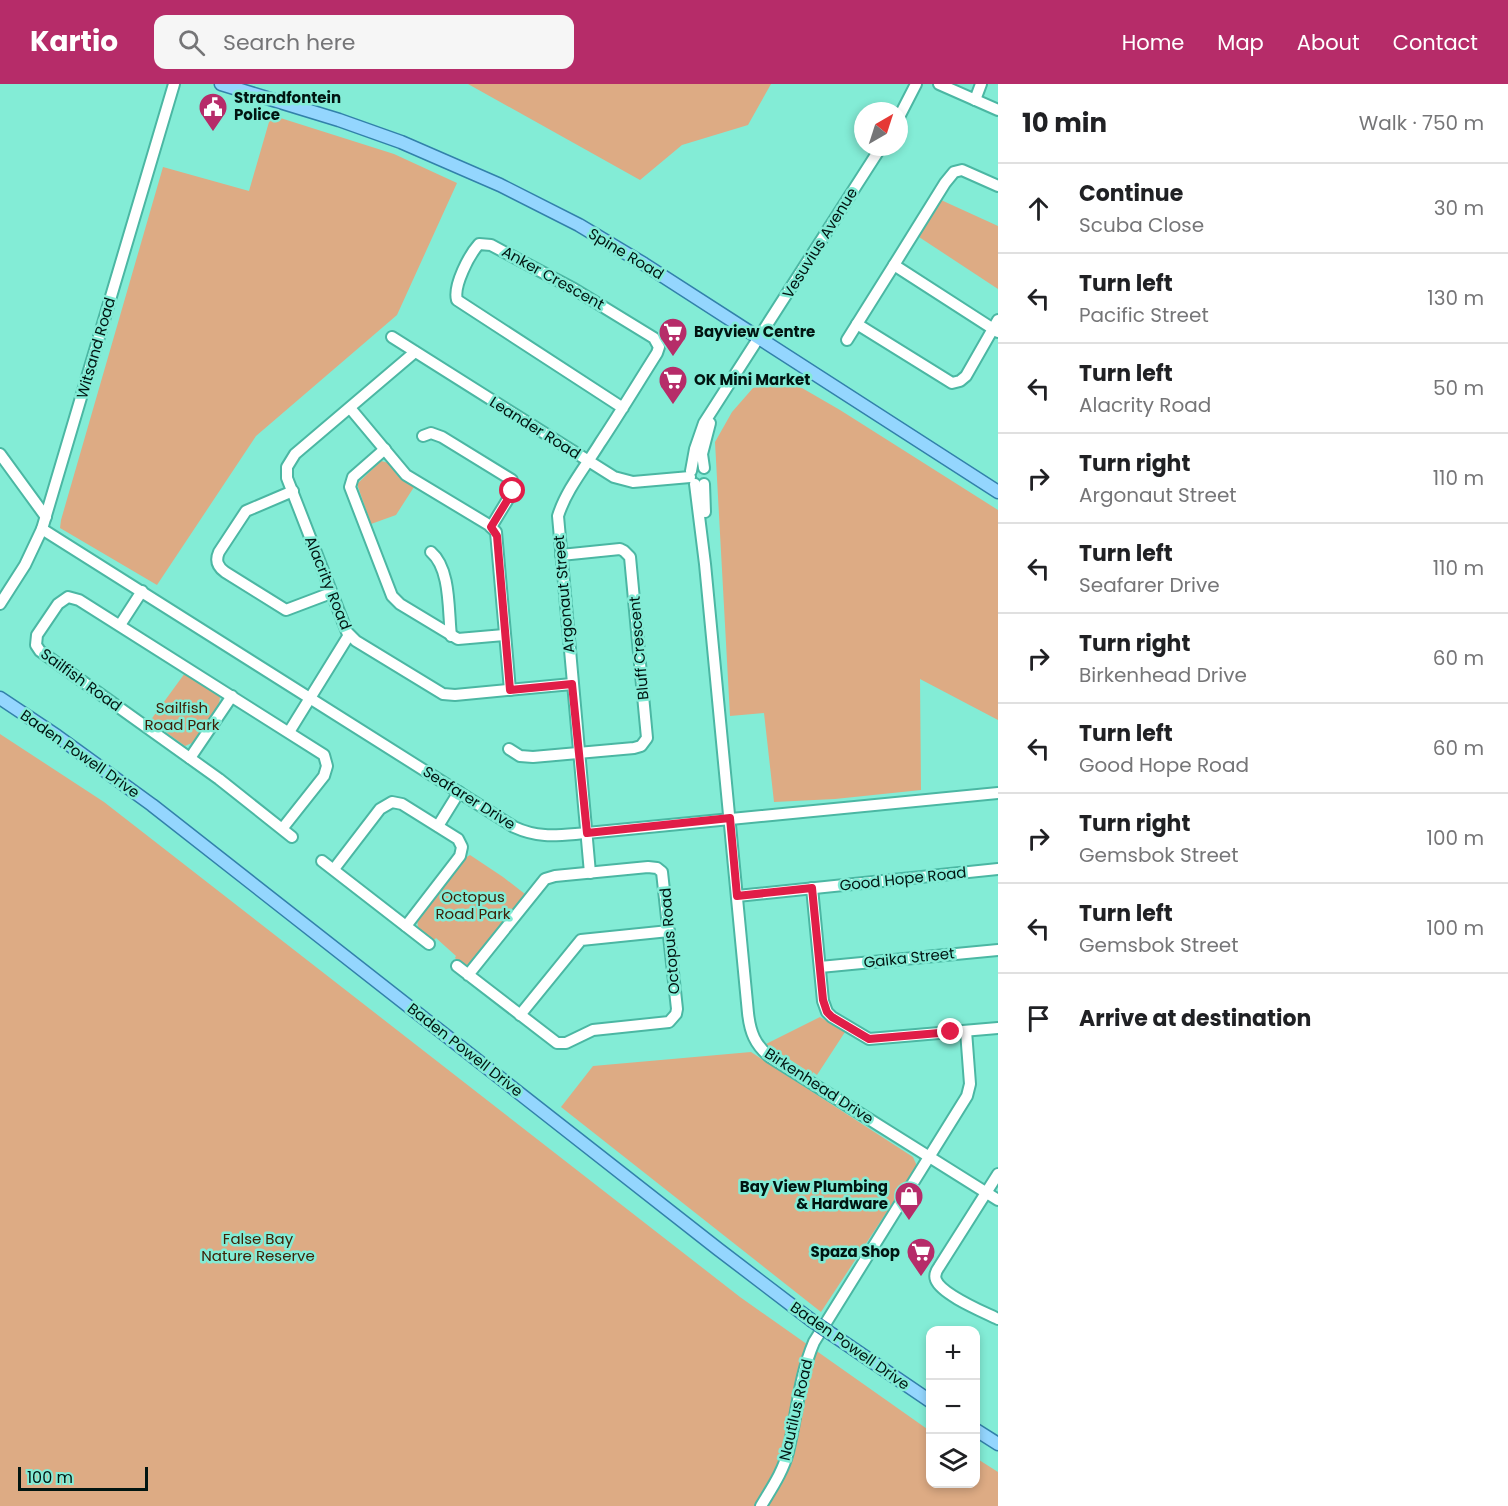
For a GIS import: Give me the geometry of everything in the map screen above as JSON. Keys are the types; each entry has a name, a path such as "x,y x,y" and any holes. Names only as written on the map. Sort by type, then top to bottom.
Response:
{"main road":[{"name":"Spine Road","path":"221,84 371,131 445,160 500,185 610,243 998,492"},
{"name":"Baden Powell Drive","path":"0,698 167,816 811,1320 926,1398"},
{"path":"980,1433 998,1444"}],"street":[{"name":"Witsand Road","path":"0,604 42,530 174,84"},
{"path":"907,102 916,84"},
{"path":"939,84 998,110"},
{"path":"975,100 981,84"},
{"name":"Vesuvius Avenue","path":"759,339 875,156"},
{"path":"847,340 954,172 962,170 998,186"},
{"name":"Anker Crescent","path":"479,244 491,245 513,256 583,294 654,338 659,347 657,353 623,408 457,300 455,290 472,252 479,244"},
{"path":"857,324 952,383 966,376 997,327 894,265"},
{"name":"Leander Road","path":"392,337 588,461 624,481 695,479 696,467 704,468"},
{"name":"Birkenhead Drive","path":"759,339 704,423 698,437 695,479 750,1027 757,1044 772,1058 998,1200"},
{"name":"Alacrity Road","path":"415,352 288,462 286,472 292,491 349,635 443,694 455,695 572,684"},
{"path":"350,408 406,475 491,527 497,536 510,690"},
{"name":"Argonaut Street","path":"590,873 558,516 560,508 588,461 623,408"},
{"name":"Birkenhead Drive","path":"695,479 708,480 710,474 704,468 702,454 714,408"},
{"path":"423,436 431,433 442,437 512,480 513,491 491,527"},
{"path":"385,449 353,477 350,487 392,596 400,604 451,636 465,639 504,635"},
{"path":"0,454 46,517"},
{"path":"292,491 246,511 219,552 218,565 225,572 286,610 332,593"},
{"name":"Seafarer Drive","path":"42,530 514,827 533,835 587,833 998,793"},
{"name":"Bluff Crescent","path":"561,555 620,549 630,557 648,734 644,742 633,748 579,753"},
{"path":"431,552 444,572 451,636"},
{"path":"120,625 142,591"},
{"name":"Sailfish Road","path":"282,829 324,776 327,766 324,755 80,600 68,597 58,604 37,635 36,645 44,655 190,758 292,837"},
{"path":"289,732 349,635"},
{"path":"190,758 232,696"},
{"path":"509,749 520,756 533,757 579,753"},
{"path":"438,826 459,792"},
{"path":"334,869 385,805 397,802 458,839 462,852 406,926"},
{"path":"322,861 429,944"},
{"name":"Octopus Road","path":"457,966 468,975 520,1016 553,1041 561,1044 593,1030 669,1022 677,1009 664,876 660,870 648,867 545,879 468,975"},
{"name":"Good Hope Road","path":"737,896 998,869"},
{"path":"812,888 823,1000 827,1012 862,1036 877,1039 998,1028"},
{"path":"520,1016 581,940 669,931"},
{"name":"Gaika Street","path":"820,967 998,950"},
{"name":"Nautilus Road","path":"761,1506 777,1479 788,1452 804,1369 814,1342 970,1090 966,1030"},
{"path":"998,1174 935,1275 945,1291 998,1319"}],"green space":[{"path":"468,84 771,84 748,125 682,145 640,180"},
{"path":"271,115 394,154 457,183 397,315 256,436 157,585 60,528 61,520 163,167 249,191"},
{"path":"941,200 998,226 998,289 919,237"},
{"path":"777,382 802,388 840,410 998,510 998,720 920,679 921,790 835,799 774,802 764,713 730,716 715,442 732,412 753,388"},
{"path":"381,461 389,463 397,475 414,487 396,515 371,524 357,484"},
{"name":"Sailfish Road Park","path":"185,673 220,697 219,705 192,743 185,746 150,721"},
{"name":"False Bay Nature Reserve","path":"0,734 104,802 740,1297 926,1428 926,1488 980,1488 980,1461 998,1472 998,1506 0,1506"},
{"name":"Octopus Road Park","path":"470,855 525,894 471,964 466,965 455,958 456,956 436,938 433,941 424,934 417,923 465,858"},
{"path":"820,1017 845,1032 817,1075 766,1044"},
{"path":"751,1052 913,1157 917,1166 821,1312 561,1107 593,1066"}],"place":[{"name":"Strandfontein Police","path":"213,132"},
{"name":"Bayview Centre","path":"673,358"},
{"name":"OK Mini Market","path":"673,406"},
{"name":"Bay View Plumbing & Hardware","path":"909,1222"},
{"name":"Spaza Shop","path":"921,1278"}],"route":[{"path":"513,491 491,527 494,528 497,536 510,690 572,684 587,833 730,818 737,896 812,888 823,1000 827,1012 832,1017 869,1039 951,1032"}]}
